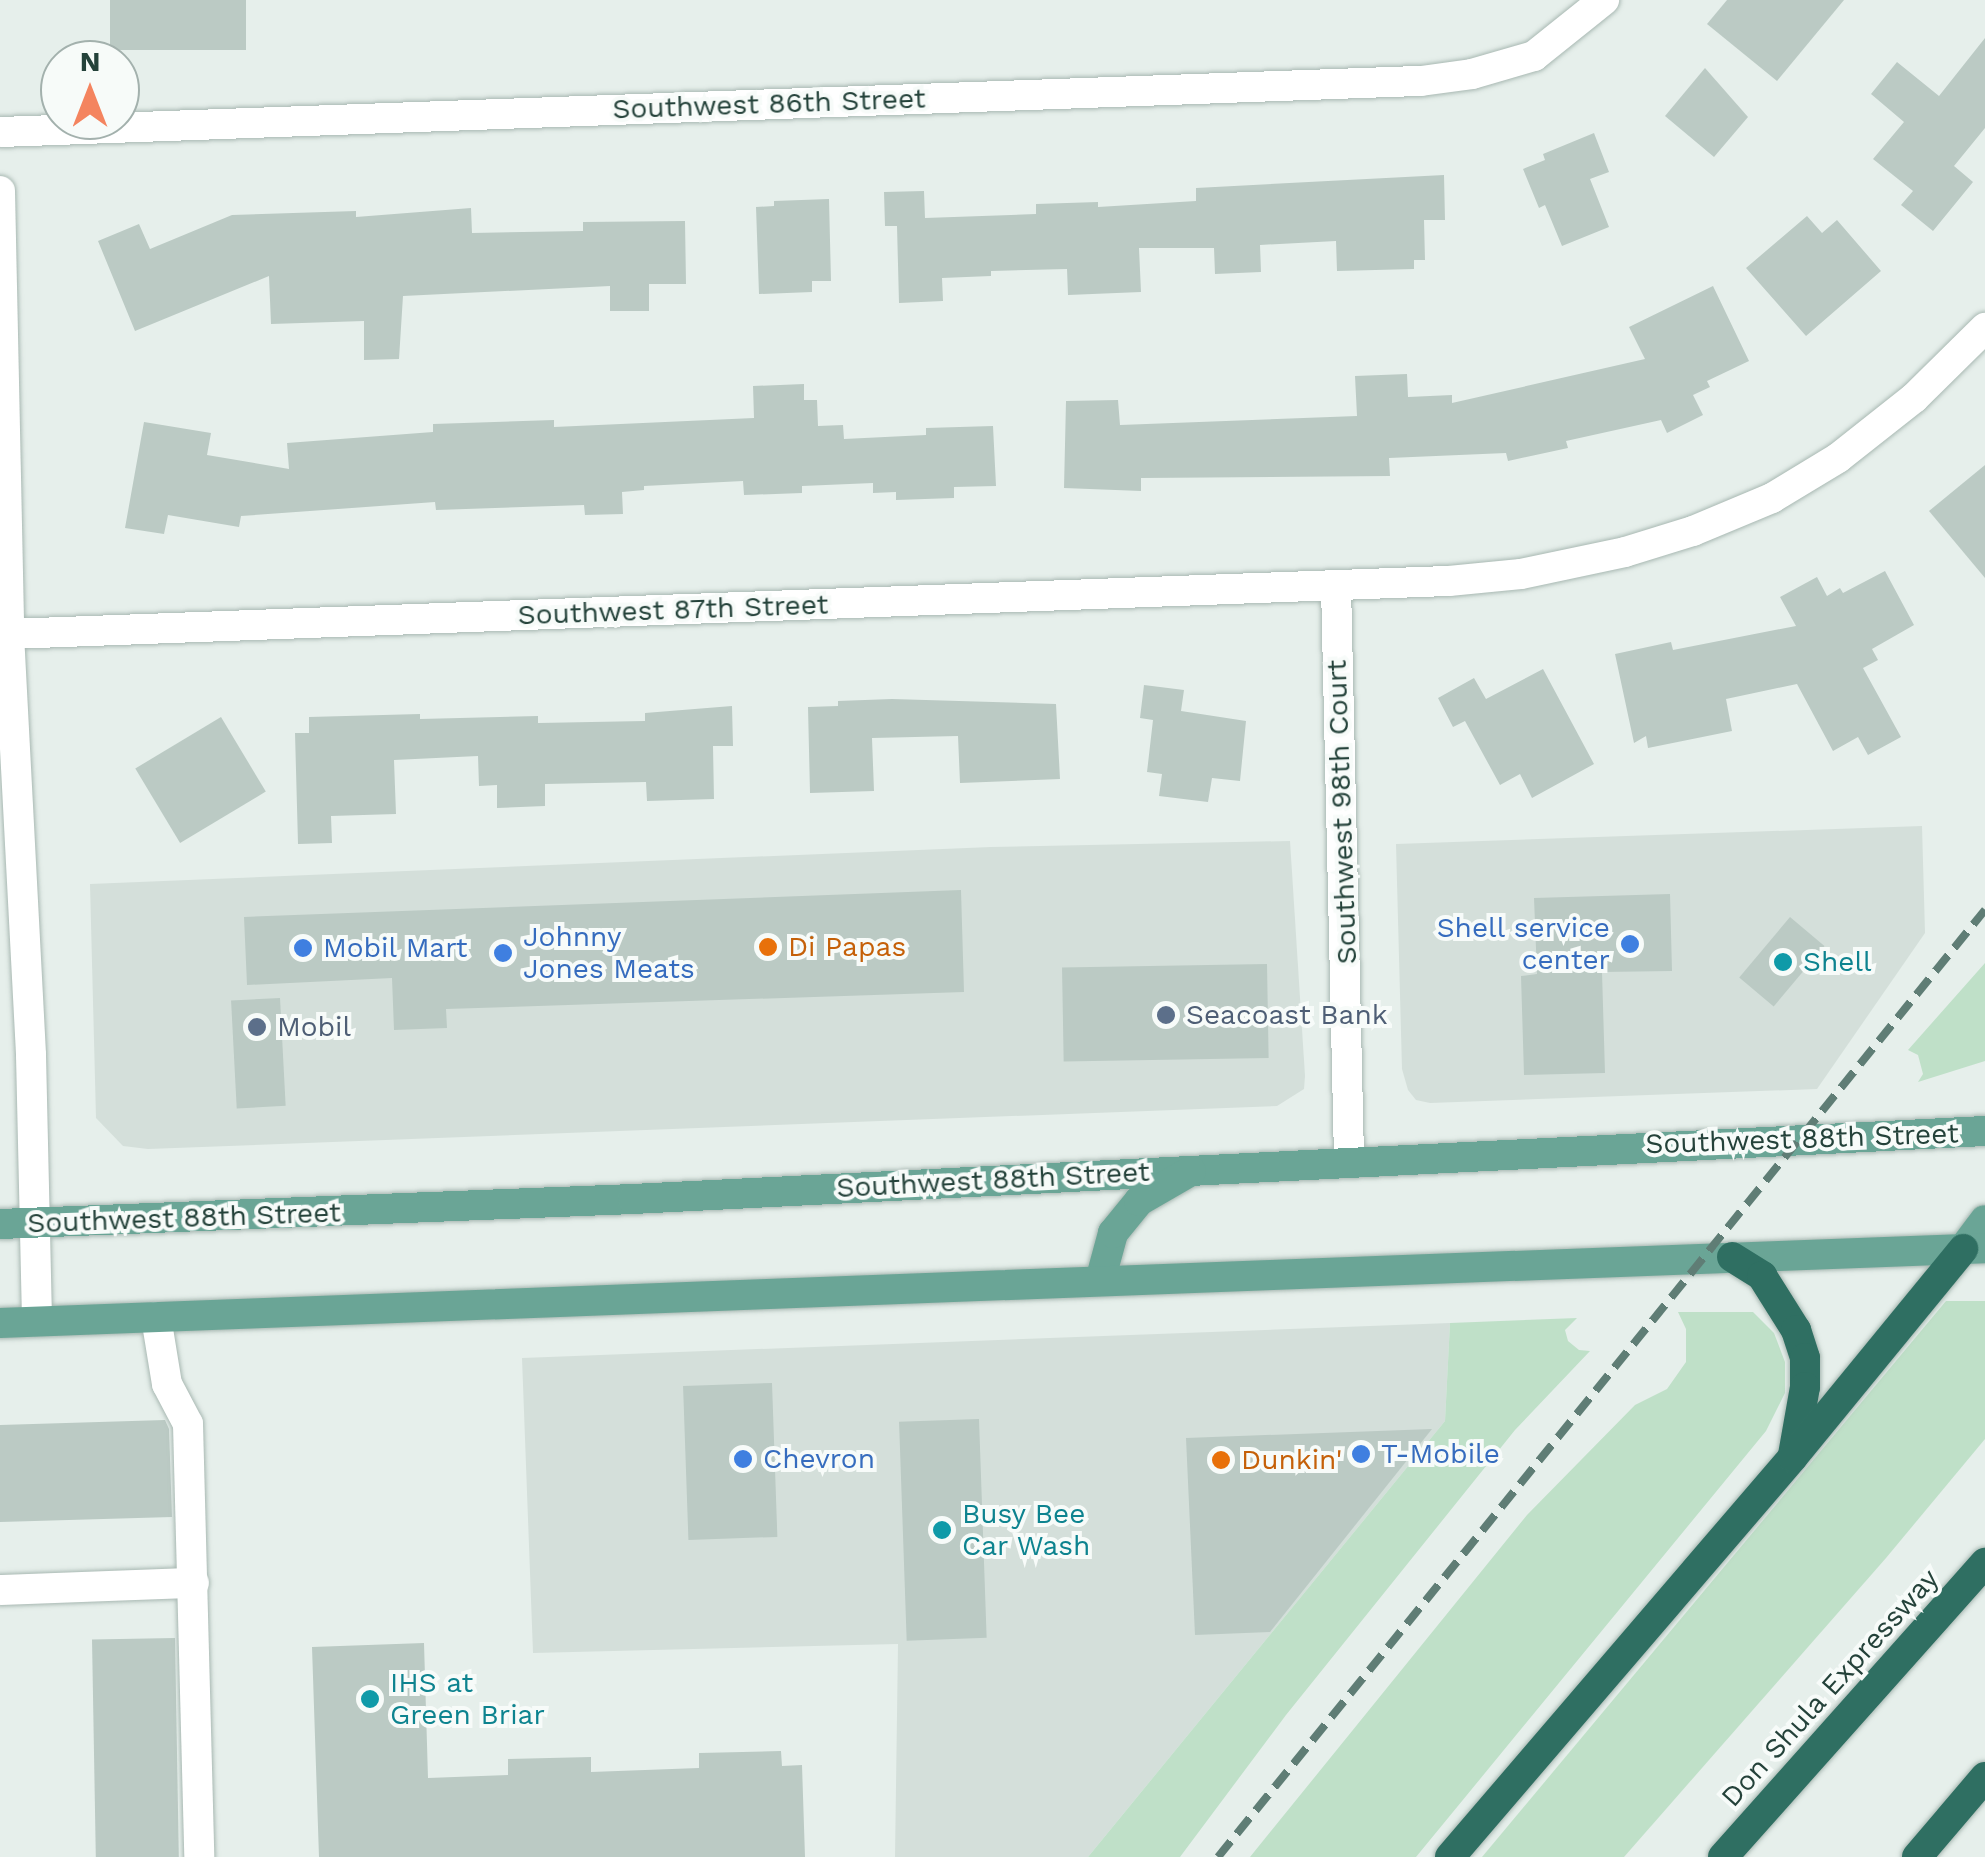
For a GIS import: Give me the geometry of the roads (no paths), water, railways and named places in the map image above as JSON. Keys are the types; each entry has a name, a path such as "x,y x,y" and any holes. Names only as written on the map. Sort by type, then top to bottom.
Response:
{"highway":[{"path":"1450,1857 1974,1249"},
{"path":"1732,1257 1762,1276 1800,1344 1805,1387 1793,1457"},
{"name":"Don Shula Expressway","path":"1724,1857 1985,1564"},
{"path":"1917,1857 1985,1776"}],"main road":[{"name":"Southwest 88th Street","path":"0,1224 633,1199 1985,1131"},
{"path":"1100,1281 1112,1233 1139,1202 1193,1169"},
{"path":"0,1323 1974,1249 1985,1220"}],"street":[{"name":"Southwest 86th Street","path":"0,132 1421,81 1472,74 1534,56 1604,0"},
{"path":"0,190 9,634 26,947 37,1321"},
{"name":"Southwest 87th Street","path":"9,634 1336,585 1521,574 1625,552 1735,515 1838,458 1914,398 1985,328"},
{"name":"Southwest 98th Court","path":"1336,585 1350,1160"},
{"path":"156,1317 167,1384 188,1424 199,1857"},
{"path":"0,1590 194,1583"}],"railway":[{"path":"1218,1857 1985,910"}],"place":[{"name":"Shell service center","path":"1630,944"},
{"name":"Di Papas","path":"768,947"},
{"name":"Mobil Mart","path":"303,948"},
{"name":"Johnny Jones Meats","path":"503,953"},
{"name":"Shell","path":"1783,962"},
{"name":"Seacoast Bank","path":"1166,1015"},
{"name":"Mobil","path":"257,1027"},
{"name":"T-Mobile","path":"1361,1454"},
{"name":"Chevron","path":"743,1459"},
{"name":"Dunkin'","path":"1221,1460"},
{"name":"Busy Bee Car Wash","path":"942,1530"},
{"name":"IHS at Green Briar","path":"370,1699"}]}
